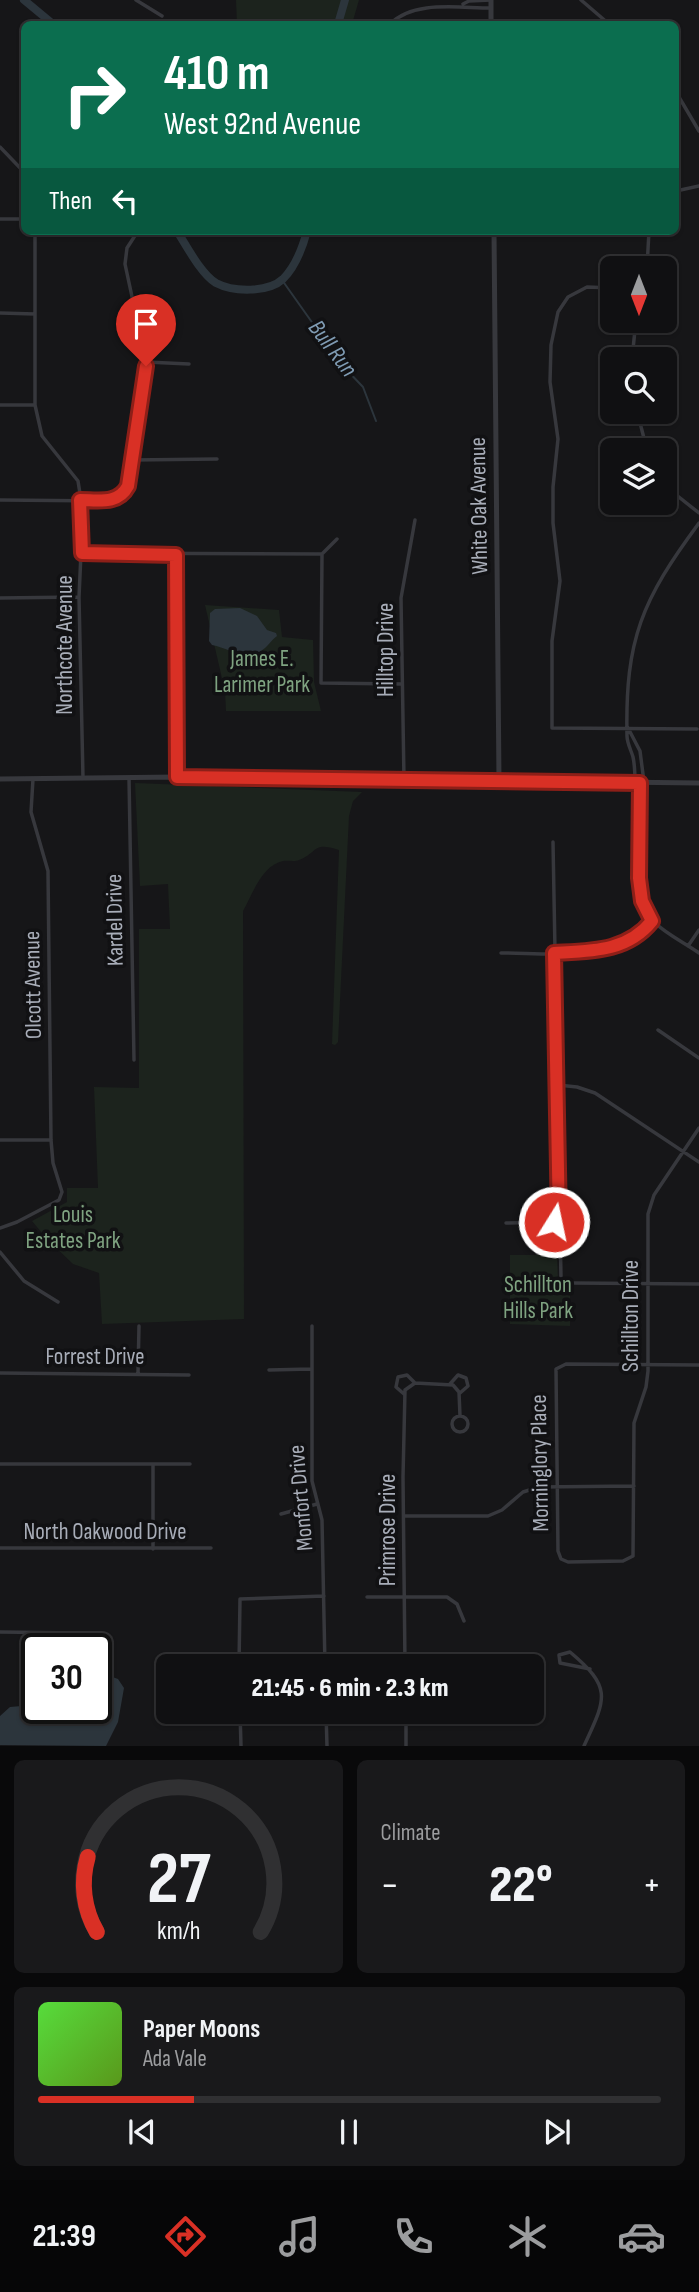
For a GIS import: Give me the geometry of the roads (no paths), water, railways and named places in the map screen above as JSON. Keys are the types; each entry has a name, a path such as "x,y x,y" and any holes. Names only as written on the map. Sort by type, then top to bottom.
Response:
{"street":[{"path":"136,0 162,16"},
{"path":"581,0 606,21"},
{"path":"393,21 414,6 463,4 470,1 491,3 491,21"},
{"path":"679,97 699,131"},
{"path":"0,147 21,169"},
{"path":"679,190 699,186"},
{"path":"0,219 21,219"},
{"name":"Northcote Avenue","path":"35,235 37,424 42,436 78,481 80,500 83,778"},
{"path":"0,500 112,500 122,495 128,486 146,362 125,264 127,248 135,235"},
{"name":"White Oak Avenue","path":"494,235 499,781"},
{"path":"648,256 649,235"},
{"path":"600,288 587,287 568,297 558,312 551,345 550,382 558,439 552,505 560,581 552,641 552,728 697,729"},
{"path":"0,313 34,314"},
{"path":"146,362 189,364"},
{"path":"0,405 35,405"},
{"path":"132,460 217,459"},
{"path":"677,496 699,513"},
{"name":"Hilltop Drive","path":"404,780 401,598 415,520"},
{"path":"640,783 627,738 628,674 638,628 660,578 699,523"},
{"path":"337,539 322,554 321,683 401,684"},
{"path":"82,553 322,554"},
{"path":"176,555 177,777"},
{"path":"0,598 79,597"},
{"path":"628,728 640,751 639,878 642,901 652,921 699,953"},
{"path":"0,779 177,777 699,783"},
{"name":"Kardel Drive","path":"129,778 134,1060"},
{"name":"Olcott Avenue","path":"0,1228 17,1223 59,1200 62,1192 53,1163 51,1140 48,872 30,813 33,779"},
{"path":"553,842 560,1272 564,1281 572,1283 699,1284"},
{"path":"501,953 607,950 632,940 644,932 652,921"},
{"path":"688,946 699,930"},
{"path":"658,1030 699,1058"},
{"path":"558,1085 591,1091 699,1162"},
{"name":"Schillton Drive","path":"561,1559 568,1562 623,1561 631,1559 634,1552 634,1423 646,1387 648,1365 647,1225 650,1204 699,1128"},
{"path":"0,1140 51,1140"},
{"path":"506,1223 559,1222"},
{"path":"0,1252 24,1281 58,1302"},
{"path":"138,1373 139,1326"},
{"name":"Monfort Drive","path":"312,1326 312,1481 322,1520 325,1654"},
{"name":"Morninglory Place","path":"561,1559 558,1551 555,1372 558,1367 566,1364 648,1365"},
{"path":"648,1365 699,1365"},
{"path":"269,1370 311,1369"},
{"name":"Forrest Drive","path":"0,1373 189,1375"},
{"name":"Primrose Drive","path":"405,1654 404,1394 396,1387 398,1377 407,1376 415,1383 450,1384 458,1375 466,1378 467,1387 460,1394 460,1416"},
{"path":"404,1394 406,1388 415,1383"},
{"path":"450,1384 456,1387 460,1394"},
{"name":"Primrose Drive","path":"460,1416 469,1424 461,1433 454,1430 452,1424 455,1418 460,1416"},
{"path":"0,1464 190,1464"},
{"path":"153,1464 153,1549"},
{"path":"404,1516 488,1516 502,1510 529,1490 634,1486"},
{"path":"281,1514 317,1504"},
{"name":"North Oakwood Drive","path":"0,1548 211,1548"},
{"path":"239,1654 240,1599 324,1595"},
{"path":"366,1597 451,1598 457,1604 464,1620"},
{"path":"0,1632 80,1633"},
{"path":"584,1746 602,1704 597,1678 590,1669 569,1652 559,1656 560,1663 590,1669"},
{"path":"240,1724 241,1746"},
{"path":"326,1724 327,1746"},
{"path":"406,1724 407,1746"}],"waterway":[{"name":"Bull Run","path":"24,0 49,21"},
{"name":"Bull Run","path":"339,21 345,0"},
{"name":"Bull Run","path":"179,235 210,279 223,286 250,290 269,287 283,279 298,256 306,235"},
{"name":"Bull Run","path":"282,280 343,366 363,387 376,421"}],"park label":[{"name":"James E. Larimer Park","path":"262,671"},
{"name":"Louis Estates Park","path":"73,1227"},
{"name":"Schillton Hills Park","path":"538,1297"}]}
